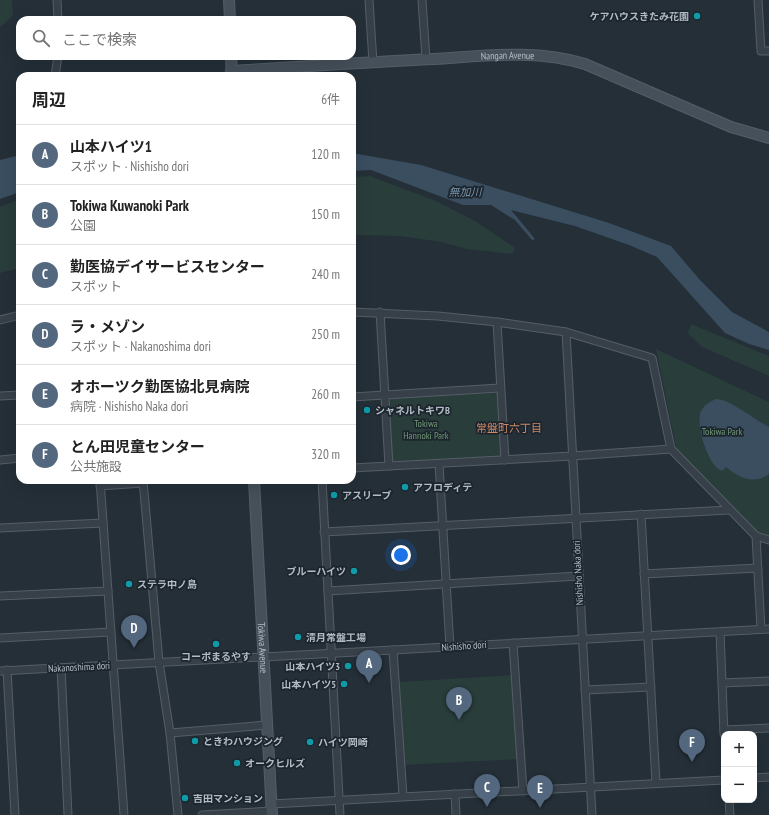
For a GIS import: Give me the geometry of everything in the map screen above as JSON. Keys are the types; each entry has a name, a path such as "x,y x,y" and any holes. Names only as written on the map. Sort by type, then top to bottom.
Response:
{"main road":[{"path":"229,0 230,16"},
{"name":"Nangan Avenue","path":"244,72 426,59 515,55 552,56 592,67 731,127 769,138"},
{"path":"231,60 231,72"},
{"name":"Tokiwa Avenue","path":"254,484 272,810"}],"street":[{"path":"57,0 58,16"},
{"path":"369,0 373,62"},
{"path":"422,0 426,59"},
{"path":"758,0 761,51 769,51"},
{"path":"56,72 57,60"},
{"path":"356,312 380,312 497,322 566,332 652,358 671,449 756,536 769,540"},
{"path":"380,312 389,466"},
{"path":"0,320 16,316"},
{"path":"497,322 505,460"},
{"name":"Nishisho Naka dori","path":"566,332 584,690 592,815"},
{"path":"356,397 500,388"},
{"path":"0,396 16,395"},
{"path":"356,468 671,449"},
{"path":"0,460 16,458"},
{"path":"439,464 450,647"},
{"path":"100,484 124,815"},
{"path":"143,484 159,662 170,733 178,815"},
{"path":"322,484 340,815"},
{"path":"324,532 730,510"},
{"path":"641,514 656,783"},
{"path":"0,528 103,522"},
{"path":"756,536 765,629"},
{"path":"644,574 758,568"},
{"path":"328,591 578,576"},
{"path":"0,596 108,591"},
{"name":"Nishisho dori","path":"159,662 765,629"},
{"path":"0,638 111,632"},
{"path":"720,632 724,731"},
{"path":"513,643 524,791"},
{"path":"393,650 403,796"},
{"name":"Nakanoshima dori","path":"4,671 159,662"},
{"path":"61,668 68,815"},
{"path":"4,671 14,815"},
{"path":"722,683 769,681"},
{"path":"584,690 651,687"},
{"path":"170,733 267,725"},
{"path":"735,731 769,728"},
{"path":"757,778 769,777"},
{"path":"202,815 272,810 339,800 721,780"},
{"path":"455,794 456,815"},
{"path":"729,803 730,815"}],"green space":[{"path":"0,0 12,0 13,16 0,27"},
{"path":"370,176 436,201 477,222 515,248 512,254 466,249 442,242 400,236 356,235 356,177"},
{"path":"16,201 16,269 0,273 0,207"},
{"path":"691,324 769,356 769,376 702,347 688,333"},
{"name":"Tokiwa Park","path":"656,349 769,402 769,537 761,535 755,531 677,452"},
{"name":"Tokiwa Hannoki Park","path":"497,393 502,457 392,463 390,397"},
{"path":"513,675 519,759 404,765 399,682"}],"water":[{"name":"無加川","path":"356,154 421,165 609,223 671,246 700,280 732,312 769,332 769,350 749,344 725,333 657,257 629,245 575,226 511,210 535,239 532,240 515,220 491,205 463,205 371,170 356,171"},
{"path":"16,156 16,193 0,199 0,160"},
{"path":"716,399 728,402 769,427 769,474 758,479 747,479 741,477 726,467 722,471 712,462 702,437 700,428 700,414 702,409 708,403"}],"place":[{"name":"ケアハウスきたみ花園","path":"697,16"},
{"name":"シャネルトキワB","path":"367,410"},
{"name":"アフロディテ","path":"405,487"},
{"name":"アスリーブ","path":"334,495"},
{"name":"ブルーハイツ","path":"354,571"},
{"name":"ステラ中ノ島","path":"129,584"},
{"name":"清月常盤工場","path":"298,637"},
{"name":"コーポまるやす","path":"216,644"},
{"name":"ラ・メゾン","path":"134,648"},
{"name":"山本ハイツ3","path":"348,666"},
{"name":"山本ハイツ1","path":"369,683"},
{"name":"山本ハイツ5","path":"344,684"},
{"name":"Tokiwa Kuwanoki Park","path":"459,720"},
{"name":"ときわハウジング","path":"195,741"},
{"name":"ハイツ岡崎","path":"310,742"},
{"name":"とん田児童センター","path":"692,762"},
{"name":"オークヒルズ","path":"237,763"},
{"name":"吉田マンション","path":"185,798"},
{"name":"勤医協デイサービスセンター","path":"487,807"},
{"name":"オホーツク勤医協北見病院","path":"540,808"}],"district":[{"name":"常盤町六丁目","path":"509,428"}]}
